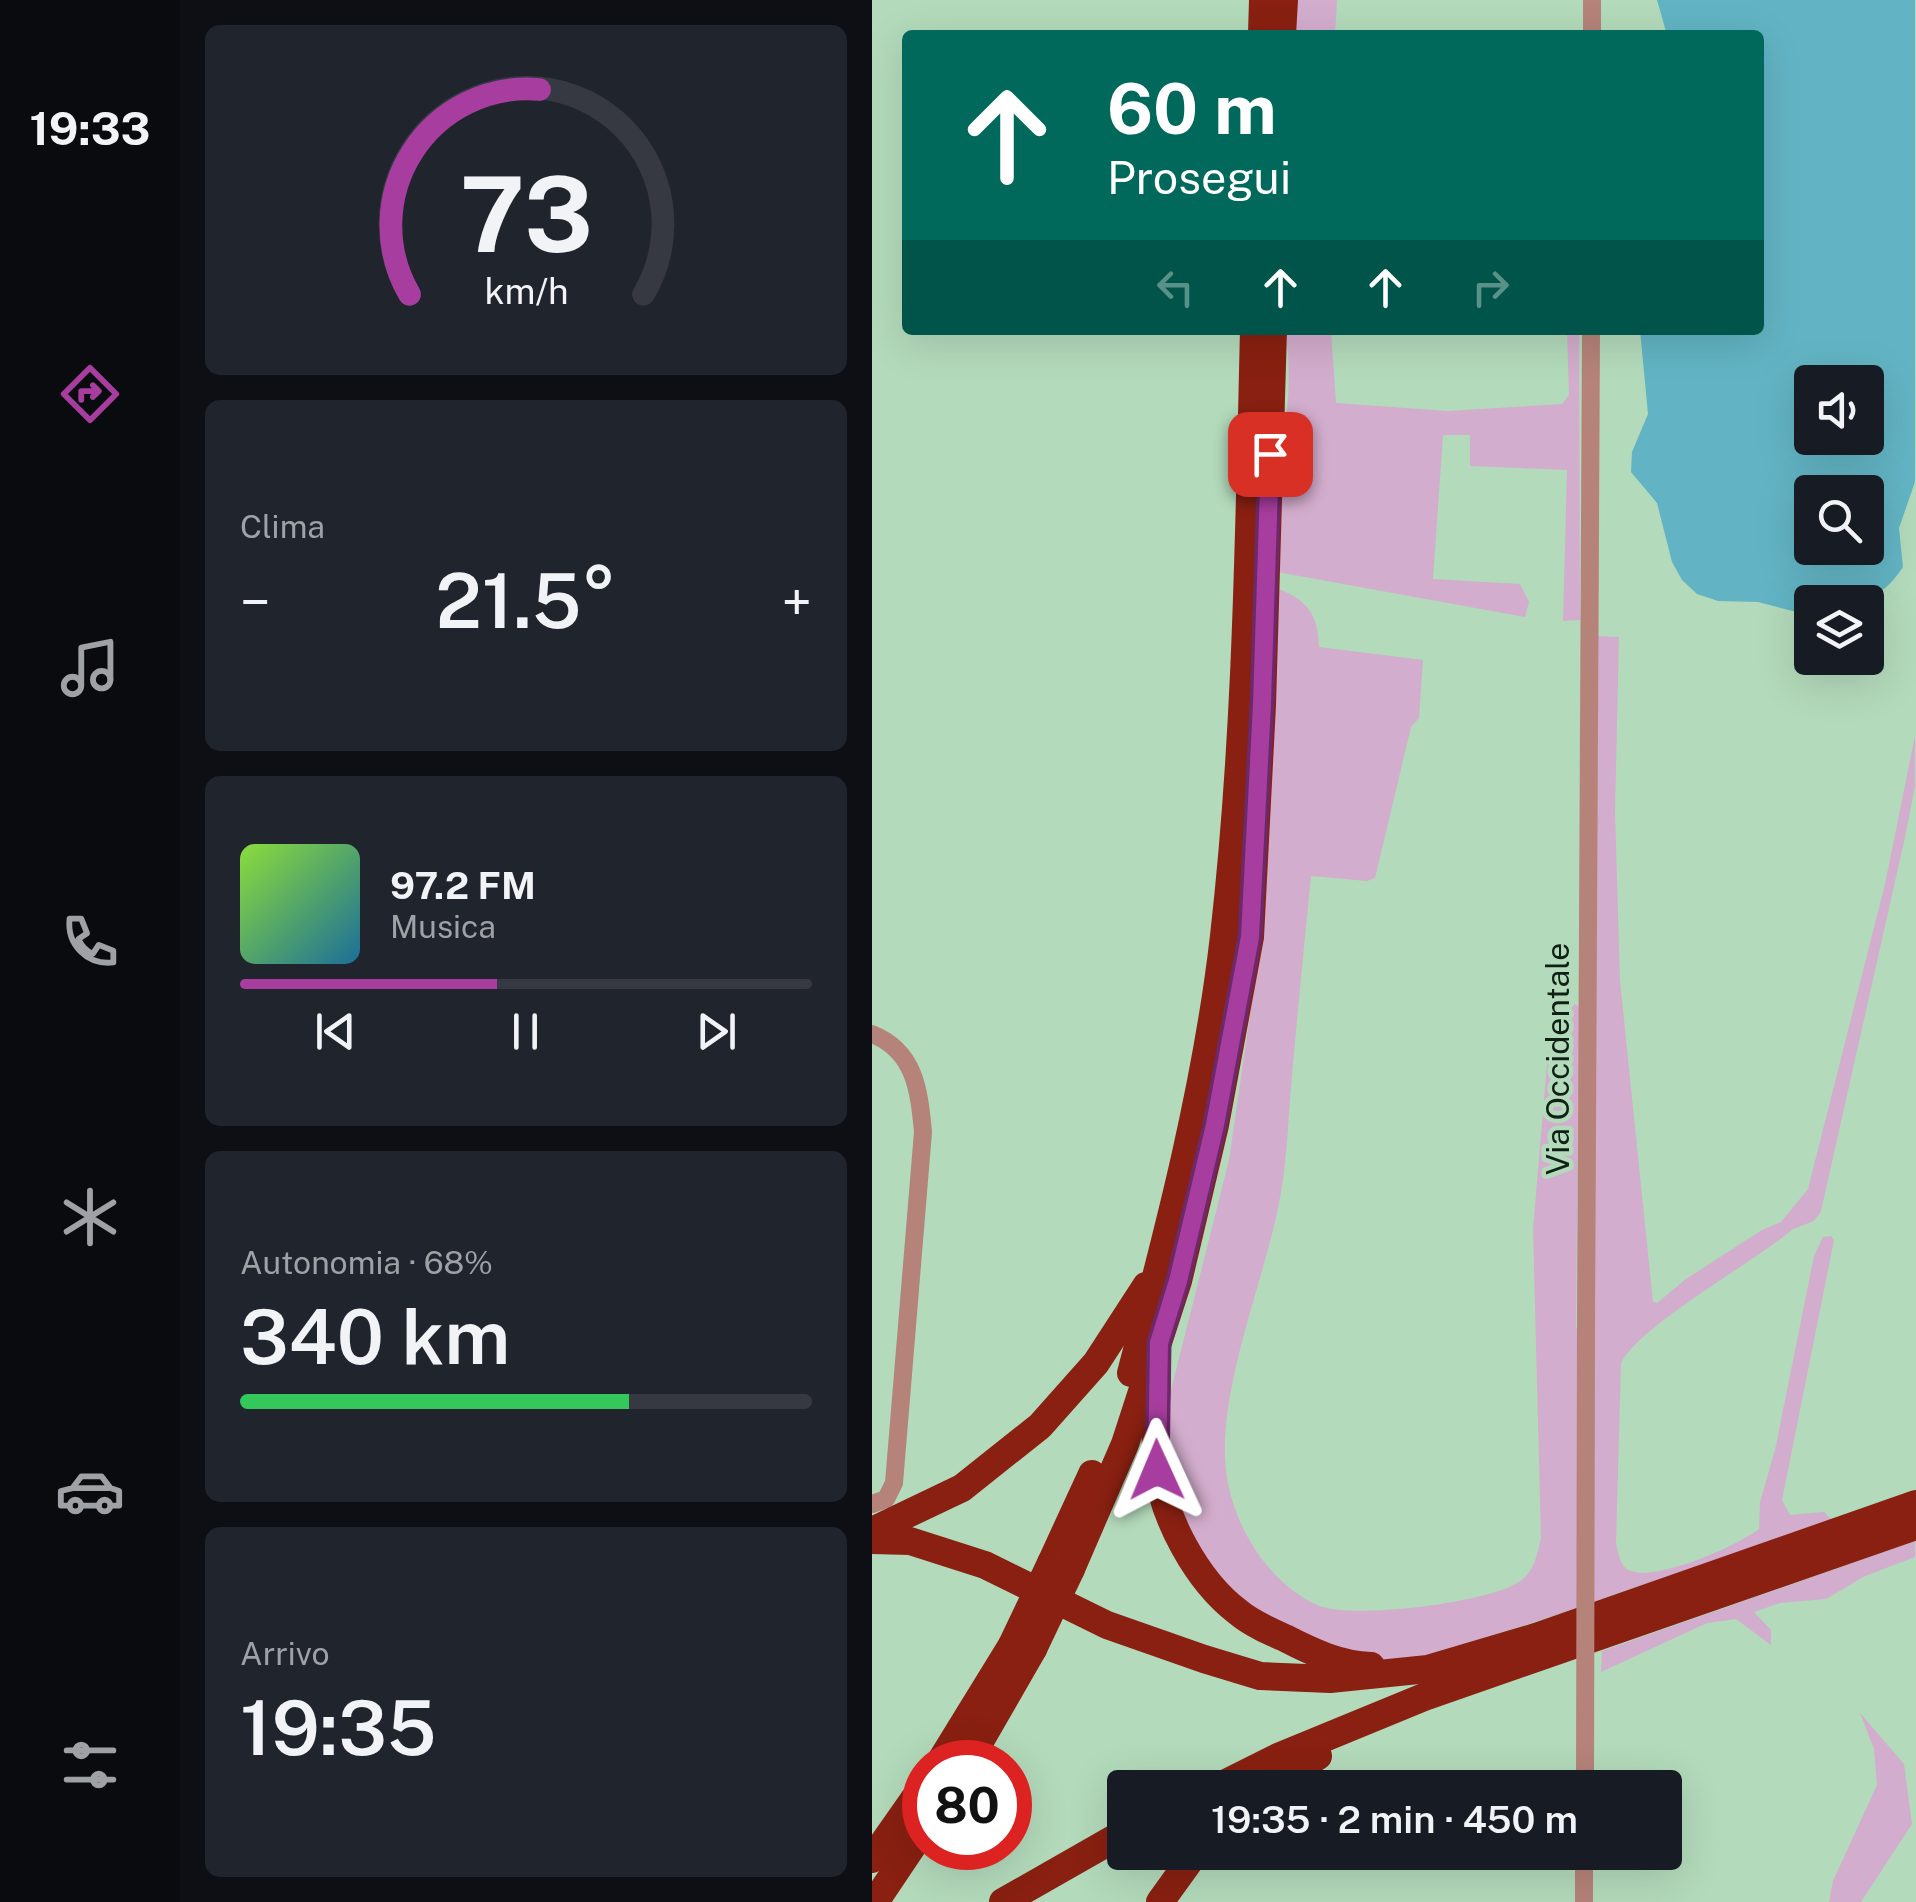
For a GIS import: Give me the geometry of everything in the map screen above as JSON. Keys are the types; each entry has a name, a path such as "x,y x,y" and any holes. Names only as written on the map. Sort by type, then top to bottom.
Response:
{"highway":[{"path":"1262,0 1262,30"},
{"path":"1282,30 1284,0"},
{"path":"979,1740 1061,1566 1125,1444 1178,1281 1215,1125 1250,937 1256,567 1254,335"},
{"path":"1256,567 1274,335"},
{"path":"1061,1566 1123,1402 1194,1120 1224,935 1241,711 1255,610"},
{"path":"872,1532 962,1488 1040,1426 1096,1363 1160,1263"},
{"path":"1159,1343 1157,1470 1168,1511 1208,1582 1238,1613 1310,1651 1426,1683"},
{"path":"1251,1770 1426,1683 1536,1636 1916,1504"},
{"path":"1292,1770 1426,1683 1916,1526"},
{"path":"872,1540 910,1541 986,1565 1107,1625 1260,1676 1426,1683"},
{"path":"956,1740 1023,1647"},
{"path":"872,1859 902,1816"},
{"path":"1003,1902 1107,1843"},
{"path":"875,1902 902,1862"},
{"path":"1160,1902 1183,1870"}],"street":[{"path":"1592,0 1592,30"},
{"name":"Via Occidentale","path":"1585,1770 1590,335"},
{"path":"872,1034 897,1048 910,1064 919,1090 923,1132 894,1484 886,1499 872,1504"},
{"path":"1584,1870 1584,1902"}],"shaded area":[{"path":"1293,0 1337,0 1335,30 1292,30"},
{"path":"1286,335 1331,335 1336,403 1448,411 1562,404 1569,395 1567,335 1579,335 1580,620 1563,621 1567,470 1470,466 1470,435 1443,435 1433,579 1520,584 1529,602 1525,617 1277,572 1278,489 1289,386"},
{"path":"1277,588 1309,610 1319,647 1423,660 1419,718 1411,727 1375,878 1367,881 1311,876 1283,1179 1242,1341 1227,1419 1225,1455 1229,1488 1250,1540 1272,1571 1300,1596 1317,1605 1357,1611 1477,1597 1517,1583 1534,1564 1541,1539 1533,1229 1550,1029 1575,1004 1579,1007 1576,1328 1594,1331 1598,636 1619,637 1615,811 1620,981 1653,1302 1657,1303 1686,1279 1762,1230 1781,1222 1808,1189 1885,884 1915,736 1915,786 1905,837 1821,1211 1814,1221 1793,1229 1673,1313 1632,1348 1621,1363 1616,1544 1624,1567 1643,1573 1678,1567 1748,1536 1759,1529 1760,1502 1775,1450 1814,1256 1823,1237 1831,1236 1834,1240 1782,1500 1790,1515 1824,1512 1832,1520 1532,1623 1428,1655 1387,1660 1333,1654 1231,1600 1172,1501 1166,1410 1229,1160 1253,994"},
{"path":"1915,1541 1915,1557 1865,1576 1826,1599 1780,1603 1754,1612 1771,1630 1771,1645 1736,1619 1707,1623 1601,1672 1602,1651"},
{"path":"1860,1713 1904,1764 1912,1824 1861,1902 1829,1902 1833,1881 1877,1785 1874,1749"}],"water":[{"path":"1657,0 1915,0 1915,482 1899,528 1903,567 1884,589 1884,585 1794,585 1794,611 1758,602 1718,601 1697,594 1682,580 1672,562 1657,503 1631,472 1632,452 1648,414 1640,335 1764,335 1764,30 1666,30"}],"route":[{"path":"1157,1470 1159,1343 1215,1125 1250,937 1270,454"}]}
